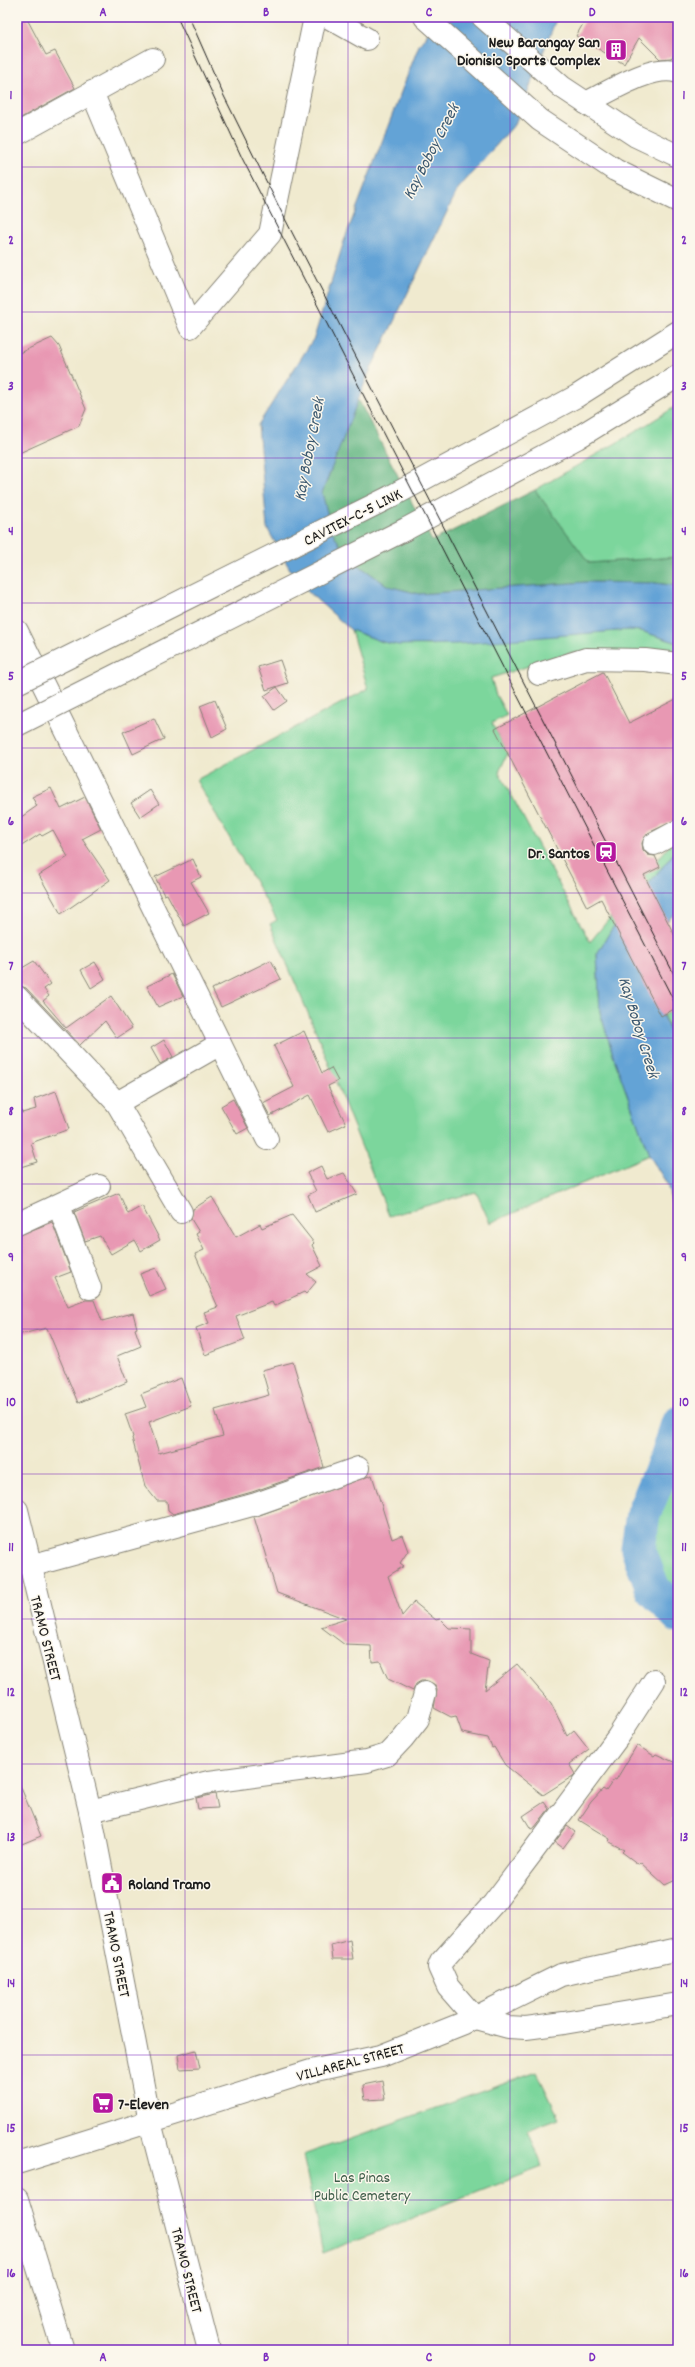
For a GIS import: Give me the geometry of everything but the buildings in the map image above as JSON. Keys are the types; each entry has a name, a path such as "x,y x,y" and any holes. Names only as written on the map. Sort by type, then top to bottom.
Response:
{"main road":[{"path":"92,92 190,327 270,234 315,17"},
{"path":"328,17 367,39"},
{"path":"425,17 540,120 615,170 678,201"},
{"path":"483,17 562,87 636,136 678,156"},
{"path":"17,134 153,59"},
{"path":"586,102 649,72 672,69 678,72"},
{"name":"CAVITEX–C-5 LINK","path":"17,683 443,470 577,396 678,332"},
{"path":"17,725 459,502 577,438 678,376"},
{"path":"17,631 266,1139"},
{"path":"539,674 586,659 645,660 678,664"},
{"path":"654,844 678,831"},
{"path":"17,998 117,1103 180,1212"},
{"path":"117,1103 220,1044"},
{"path":"17,1224 99,1186"},
{"path":"58,1206 90,1288"},
{"path":"30,1566 256,1504 358,1468"},
{"name":"TRAMO STREET","path":"17,1510 90,1811 150,2122 209,2350"},
{"path":"654,1681 618,1737 532,1854 494,1903 441,1962 439,1967 441,1976 448,1987 475,2018 508,2027 526,2028 678,2004"},
{"path":"90,1811 209,1782 367,1761 387,1755 418,1719 425,1693"},
{"name":"VILLAREAL STREET","path":"17,2163 311,2071 381,2056 475,2018 561,1975 678,1948"},
{"path":"17,2199 63,2350"}],"green space":[{"path":"358,399 432,541 535,490 589,563 678,557 678,586 655,583 586,582 419,594 388,586 347,557 332,531 322,493"},
{"path":"678,405 678,557 589,563 535,490 630,435"},
{"path":"351,630 383,642 428,645 628,630 641,631 678,643 678,654 570,653 491,678 496,695 507,715 492,723 508,753 499,772 590,942 678,835 678,848 611,930 597,954 600,1012 614,1058 649,1155 490,1223 476,1192 389,1216 317,1034 270,924 277,920 196,780 368,689"},
{"path":"672,1010 678,1023 678,1048 663,1015"},
{"path":"678,1460 678,1593 661,1575 655,1562 652,1547 656,1517"},
{"name":"Las Pinas Public Cemetery","path":"537,2072 559,2118 527,2130 542,2167 323,2253 303,2155"}],"water":[{"name":"Kay Boboy Creek","path":"440,17 557,17 515,124 458,189 367,377 322,493 332,531 347,557 388,586 419,594 586,582 655,583 678,586 678,643 641,631 628,630 458,644 398,645 383,642 351,630 297,582 267,528 258,425 314,338 344,241 419,45"},
{"name":"Kay Boboy Creek","path":"678,848 678,911 665,923 651,992 678,1048 678,1227 667,1184 649,1155 614,1058 600,1012 597,954 611,930"}],"waterway":[{"path":"678,1424 668,1455 643,1514 638,1549 653,1589 678,1615"}],"tram line":[{"path":"177,17 242,158 678,1009"},
{"path":"189,17 223,94 281,211 678,982"}],"place":[{"name":"New Barangay San Dionisio Sports Complex","path":"616,50"},
{"name":"Dr. Santos","path":"606,852"},
{"name":"Roland Tramo","path":"112,1883"},
{"name":"7-Eleven","path":"103,2103"}]}
